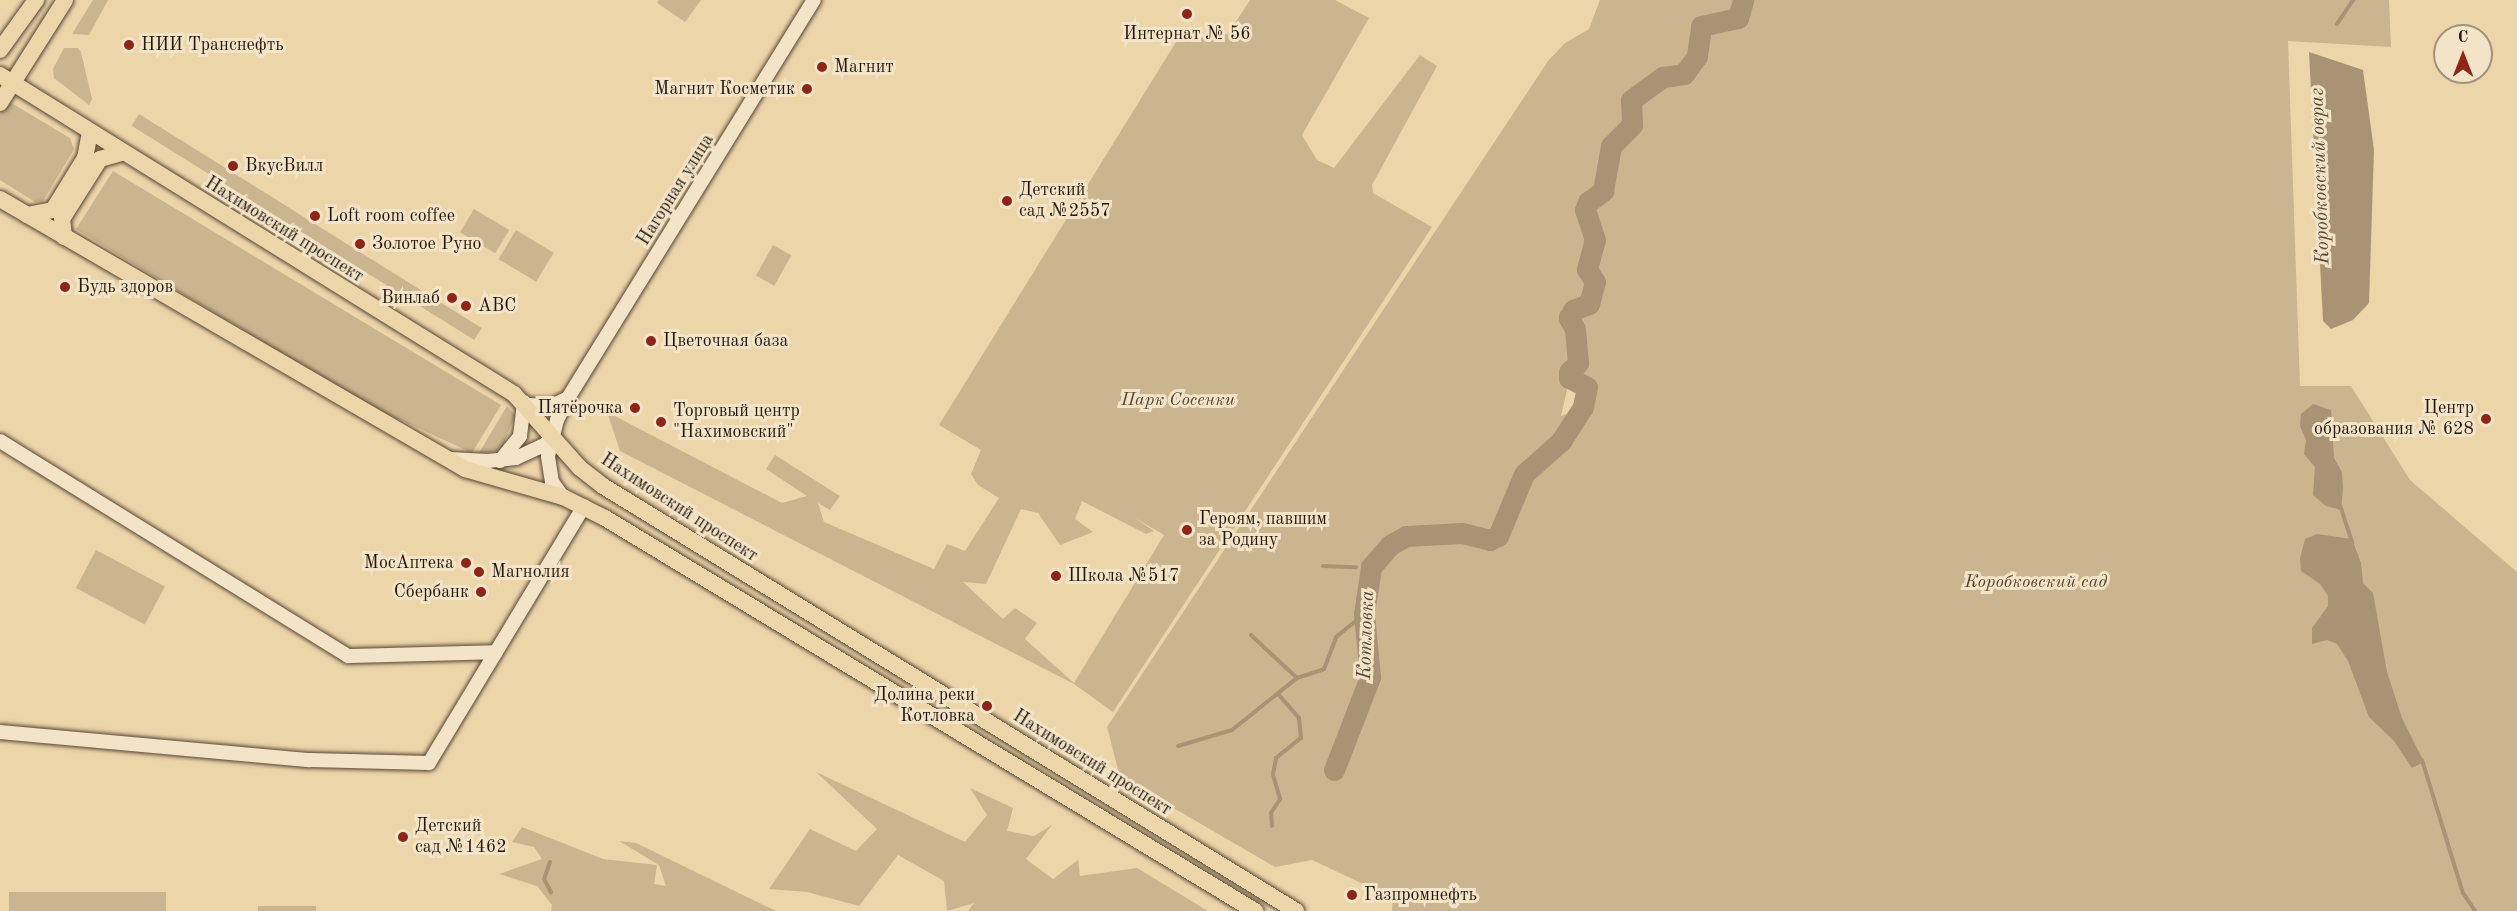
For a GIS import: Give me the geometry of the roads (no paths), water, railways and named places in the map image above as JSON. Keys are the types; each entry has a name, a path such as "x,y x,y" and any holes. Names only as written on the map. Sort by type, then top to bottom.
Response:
{"main road":[{"path":"0,50 36,0"},
{"path":"0,103 6,79 65,0"},
{"name":"Нахимовский проспект","path":"6,79 121,153 525,403 588,474 676,532 1296,911"},
{"path":"27,215 53,210 85,158 90,133"},
{"path":"64,237 62,219 100,159 121,153"},
{"path":"0,199 447,458 475,472 564,497 584,506 815,648 1056,787 1255,911"}],"street":[{"name":"Нагорная улица","path":"564,497 549,471 552,436 568,398 813,0"},
{"path":"447,458 500,461 520,436 525,403 551,406 568,398"},
{"path":"568,398 559,435 588,474"},
{"name":"Нагорная улица","path":"500,461 530,454 552,436"},
{"path":"0,441 348,656 496,652"},
{"path":"0,732 310,760 429,763 584,506"}],"water":[{"path":"2309,52 2363,70 2374,150 2369,303 2353,320 2331,329 2323,321"},
{"path":"2313,404 2331,410 2334,458 2342,472 2341,510 2326,506 2313,495 2315,467 2304,454 2306,440 2300,426 2301,414"},
{"path":"2317,534 2352,539 2361,563 2363,583 2373,593 2387,672 2402,718 2424,762 2412,768 2394,741 2369,717 2348,661 2337,644 2327,640 2312,644 2312,628 2328,606 2328,596 2320,584 2301,571 2300,559 2305,539"}],"waterway":[{"name":"Котловка","path":"1334,770 1370,677 1364,614 1371,567 1390,545 1406,536 1462,533 1490,540 1498,536 1524,474 1561,441 1583,407 1587,387 1569,378 1569,372 1578,363 1575,329 1569,318 1573,310 1589,304 1595,282 1587,269 1595,240 1585,210 1588,202 1603,191 1611,146 1632,125 1631,100 1663,77 1684,74 1697,56 1701,26 1738,18 1743,0"},
{"name":"Коробковский овраг","path":"2337,24 2353,0"},
{"name":"Коробковский овраг","path":"2340,505 2352,543"},
{"path":"1323,566 1356,567"},
{"name":"Котловка","path":"1365,567 1371,567"},
{"path":"1178,746 1232,730 1297,678 1324,669 1336,637 1364,614"},
{"path":"1251,635 1297,678"},
{"path":"1272,826 1271,813 1280,799 1273,774 1276,758 1301,738 1299,718 1278,694"},
{"name":"Коробковский овраг","path":"2422,760 2463,893 2475,911"},
{"path":"550,862 544,879 551,892"}],"place":[{"name":"Интернат № 56","path":"1187,14"},
{"name":"НИИ Транснефть","path":"129,45"},
{"name":"Магнит","path":"822,67"},
{"name":"Магнит Косметик","path":"807,89"},
{"name":"ВкусВилл","path":"233,166"},
{"name":"Детский сад №2557","path":"1007,201"},
{"name":"Loft room coffee","path":"315,216"},
{"name":"Золотое Руно","path":"360,244"},
{"name":"Будь здоров","path":"65,287"},
{"name":"Винлаб","path":"452,298"},
{"name":"ABC","path":"466,306"},
{"name":"Цветочная база","path":"651,341"},
{"name":"Пятёрочка","path":"635,408"},
{"name":"Центр образования № 628","path":"2486,419"},
{"name":"Торговый центр \"Нахимовский\"","path":"661,422"},
{"name":"Героям, павшим за Родину","path":"1187,530"},
{"name":"МосАптека","path":"466,563"},
{"name":"Магнолия","path":"479,572"},
{"name":"Школа №517","path":"1056,576"},
{"name":"Сбербанк","path":"481,592"},
{"name":"Долина реки Котловка","path":"987,706"},
{"name":"Детский сад №1462","path":"403,837"},
{"name":"Газпромнефть","path":"1352,895"}],"park label":[{"name":"Парк Сосенки","path":"1178,400"},
{"name":"Коробковский сад","path":"2036,582"}]}
